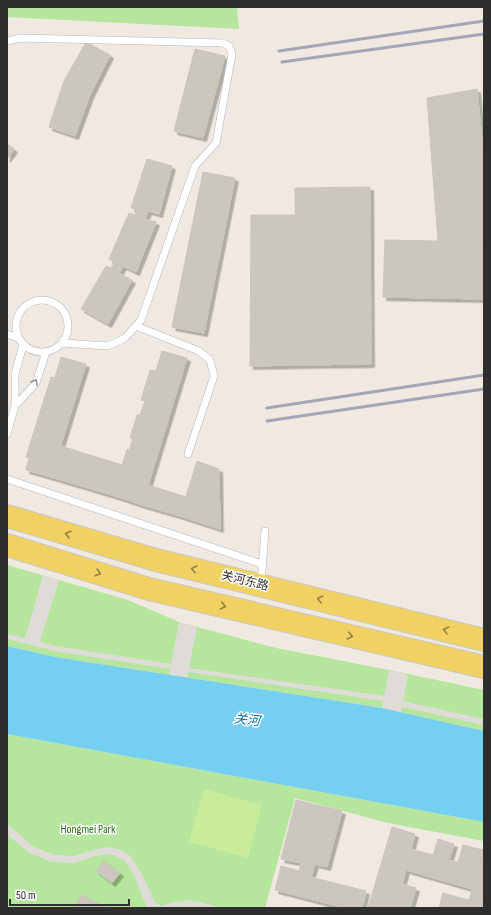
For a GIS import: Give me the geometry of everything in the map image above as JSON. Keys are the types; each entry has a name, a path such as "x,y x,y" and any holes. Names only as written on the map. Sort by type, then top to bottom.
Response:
{"main road":[{"name":"关河东路","path":"7,516 156,560 261,575 484,640"},
{"path":"7,545 149,589 484,667"}],"lane":[{"path":"7,41 21,38 223,43 229,46 232,54 216,143 195,166 141,320 125,338 108,346 62,344"},
{"path":"39,299 56,303 63,310 67,318 68,327 62,344 46,352 30,350 23,345 15,330 15,322 18,313 30,302 39,299"},
{"path":"136,326 199,351 210,360 214,376 188,454"},
{"path":"7,334 18,338"},
{"path":"7,434 16,406 15,374 23,345"},
{"path":"16,406 36,383 46,352"},
{"path":"7,479 261,575 265,531"}],"green space":[{"path":"7,7 237,7 239,29 7,17"},
{"path":"7,565 128,600 179,622 276,648 484,690 484,731 382,708 55,657 7,646"},
{"name":"Hongmei Park","path":"7,734 484,822 484,841 388,823 295,798 265,908 7,908"},
{"path":"204,789 262,805 248,858 189,842"}],"shaded area":[{"path":"43,575 59,580 40,642 56,646 171,664 179,622 197,627 189,668 384,696 389,670 408,675 403,701 484,719 484,725 402,707 401,712 382,708 383,701 188,672 187,678 169,675 170,669 55,651 7,639 7,634 25,638"},
{"path":"7,824 34,847 55,855 73,856 109,847 121,850 131,857 141,872 155,902 161,906 187,900 205,903 220,908 147,908 134,875 125,861 111,854 95,856 74,863 51,862 30,853 11,838 7,834"}],"water":[{"name":"关河","path":"7,646 55,657 382,708 484,731 484,822 7,734"}],"building":[{"path":"86,42 110,55 90,95 75,136 49,127 64,81"},
{"path":"195,49 225,56 203,138 174,131"},
{"path":"477,89 484,162 484,242 438,241 427,98"},
{"path":"7,144 14,149 7,159"},
{"path":"147,159 172,166 159,214 148,211 145,219 156,222 136,272 123,266 119,273 132,280 108,324 81,309 106,266 111,268 115,262 109,259 129,213 135,215 137,209 131,208"},
{"path":"203,172 235,178 204,333 172,327"},
{"path":"370,187 371,364 296,365 295,188"},
{"path":"251,215 295,215 296,365 250,366"},
{"path":"385,240 484,242 484,299 383,297"},
{"path":"162,351 187,358 142,505 118,497 123,481 118,480 127,449 129,450 133,439 130,438 137,415 140,415 145,401 141,400 150,370 156,371"},
{"path":"61,357 86,364 51,477 26,470 29,458 26,457 51,377 55,378"},
{"path":"61,446 122,465 118,480 123,481 118,497 51,477"},
{"path":"197,461 219,469 220,529 180,516"},
{"path":"148,485 186,497 180,516 142,505"},
{"path":"296,800 342,811 327,867 315,864 311,877 366,891 362,908 345,908 275,890 281,866 299,871 301,863 281,859"},
{"path":"392,827 415,834 411,849 433,855 438,839 454,844 449,860 458,862 463,845 483,850 472,889 406,870 402,884 416,888 410,908 368,908"},
{"path":"483,850 484,908 482,908 483,904 469,900"},
{"path":"104,861 120,873 112,883 96,871"},
{"path":"443,893 483,904 482,908 439,908"},
{"path":"81,895 108,908 75,908"}],"railway":[{"path":"279,51 484,21"},
{"path":"282,62 484,34"},
{"path":"267,408 484,375"},
{"path":"267,421 484,389"}]}
